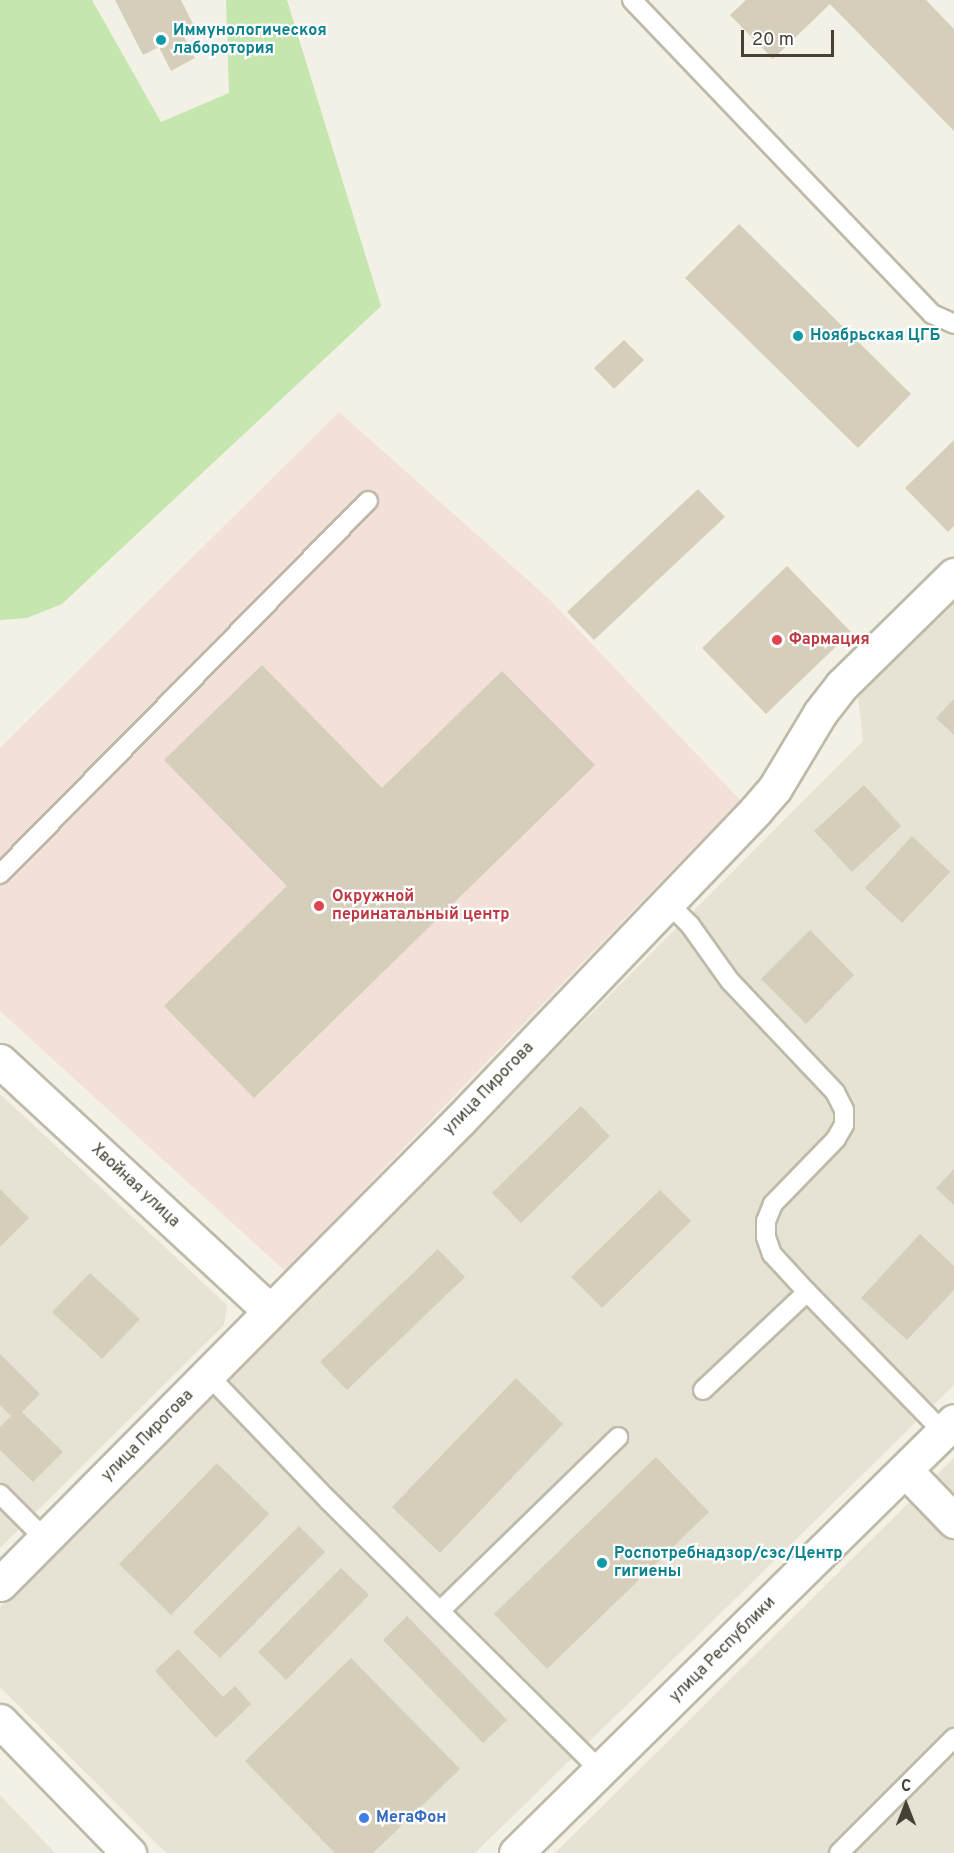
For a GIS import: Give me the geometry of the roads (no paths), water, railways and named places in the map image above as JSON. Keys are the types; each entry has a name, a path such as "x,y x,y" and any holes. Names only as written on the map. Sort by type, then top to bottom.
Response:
{"street":[{"name":"улица Пирогова","path":"0,1584 461,1119 775,788 819,713 842,685 954,575"},
{"name":"Хвойная улица","path":"0,1061 270,1311"},
{"name":"улица Республики","path":"516,1853 948,1427"},
{"path":"905,1470 954,1521"},
{"path":"0,1721 129,1853"}],"lane":[{"path":"632,0 932,314 954,324"},
{"path":"0,873 368,501"},
{"path":"667,902 690,925 730,981 836,1092 844,1110 844,1125 836,1139 772,1204 766,1221 772,1254 807,1292 948,1427"},
{"path":"703,1390 807,1292"},
{"path":"208,1376 601,1771"},
{"path":"440,1611 618,1437"},
{"path":"0,1494 45,1539"},
{"path":"839,1853 954,1740"}],"place":[{"name":"Иммунологическоя лаборотория","path":"161,40"},
{"name":"Ноябрьская ЦГБ","path":"798,336"},
{"name":"Фармация","path":"777,640"},
{"name":"Окружной перинатальный центр","path":"319,906"},
{"name":"Роспотребнадзор/сэс/Центр гигиены","path":"602,1563"},
{"name":"МегаФон","path":"364,1818"}]}
